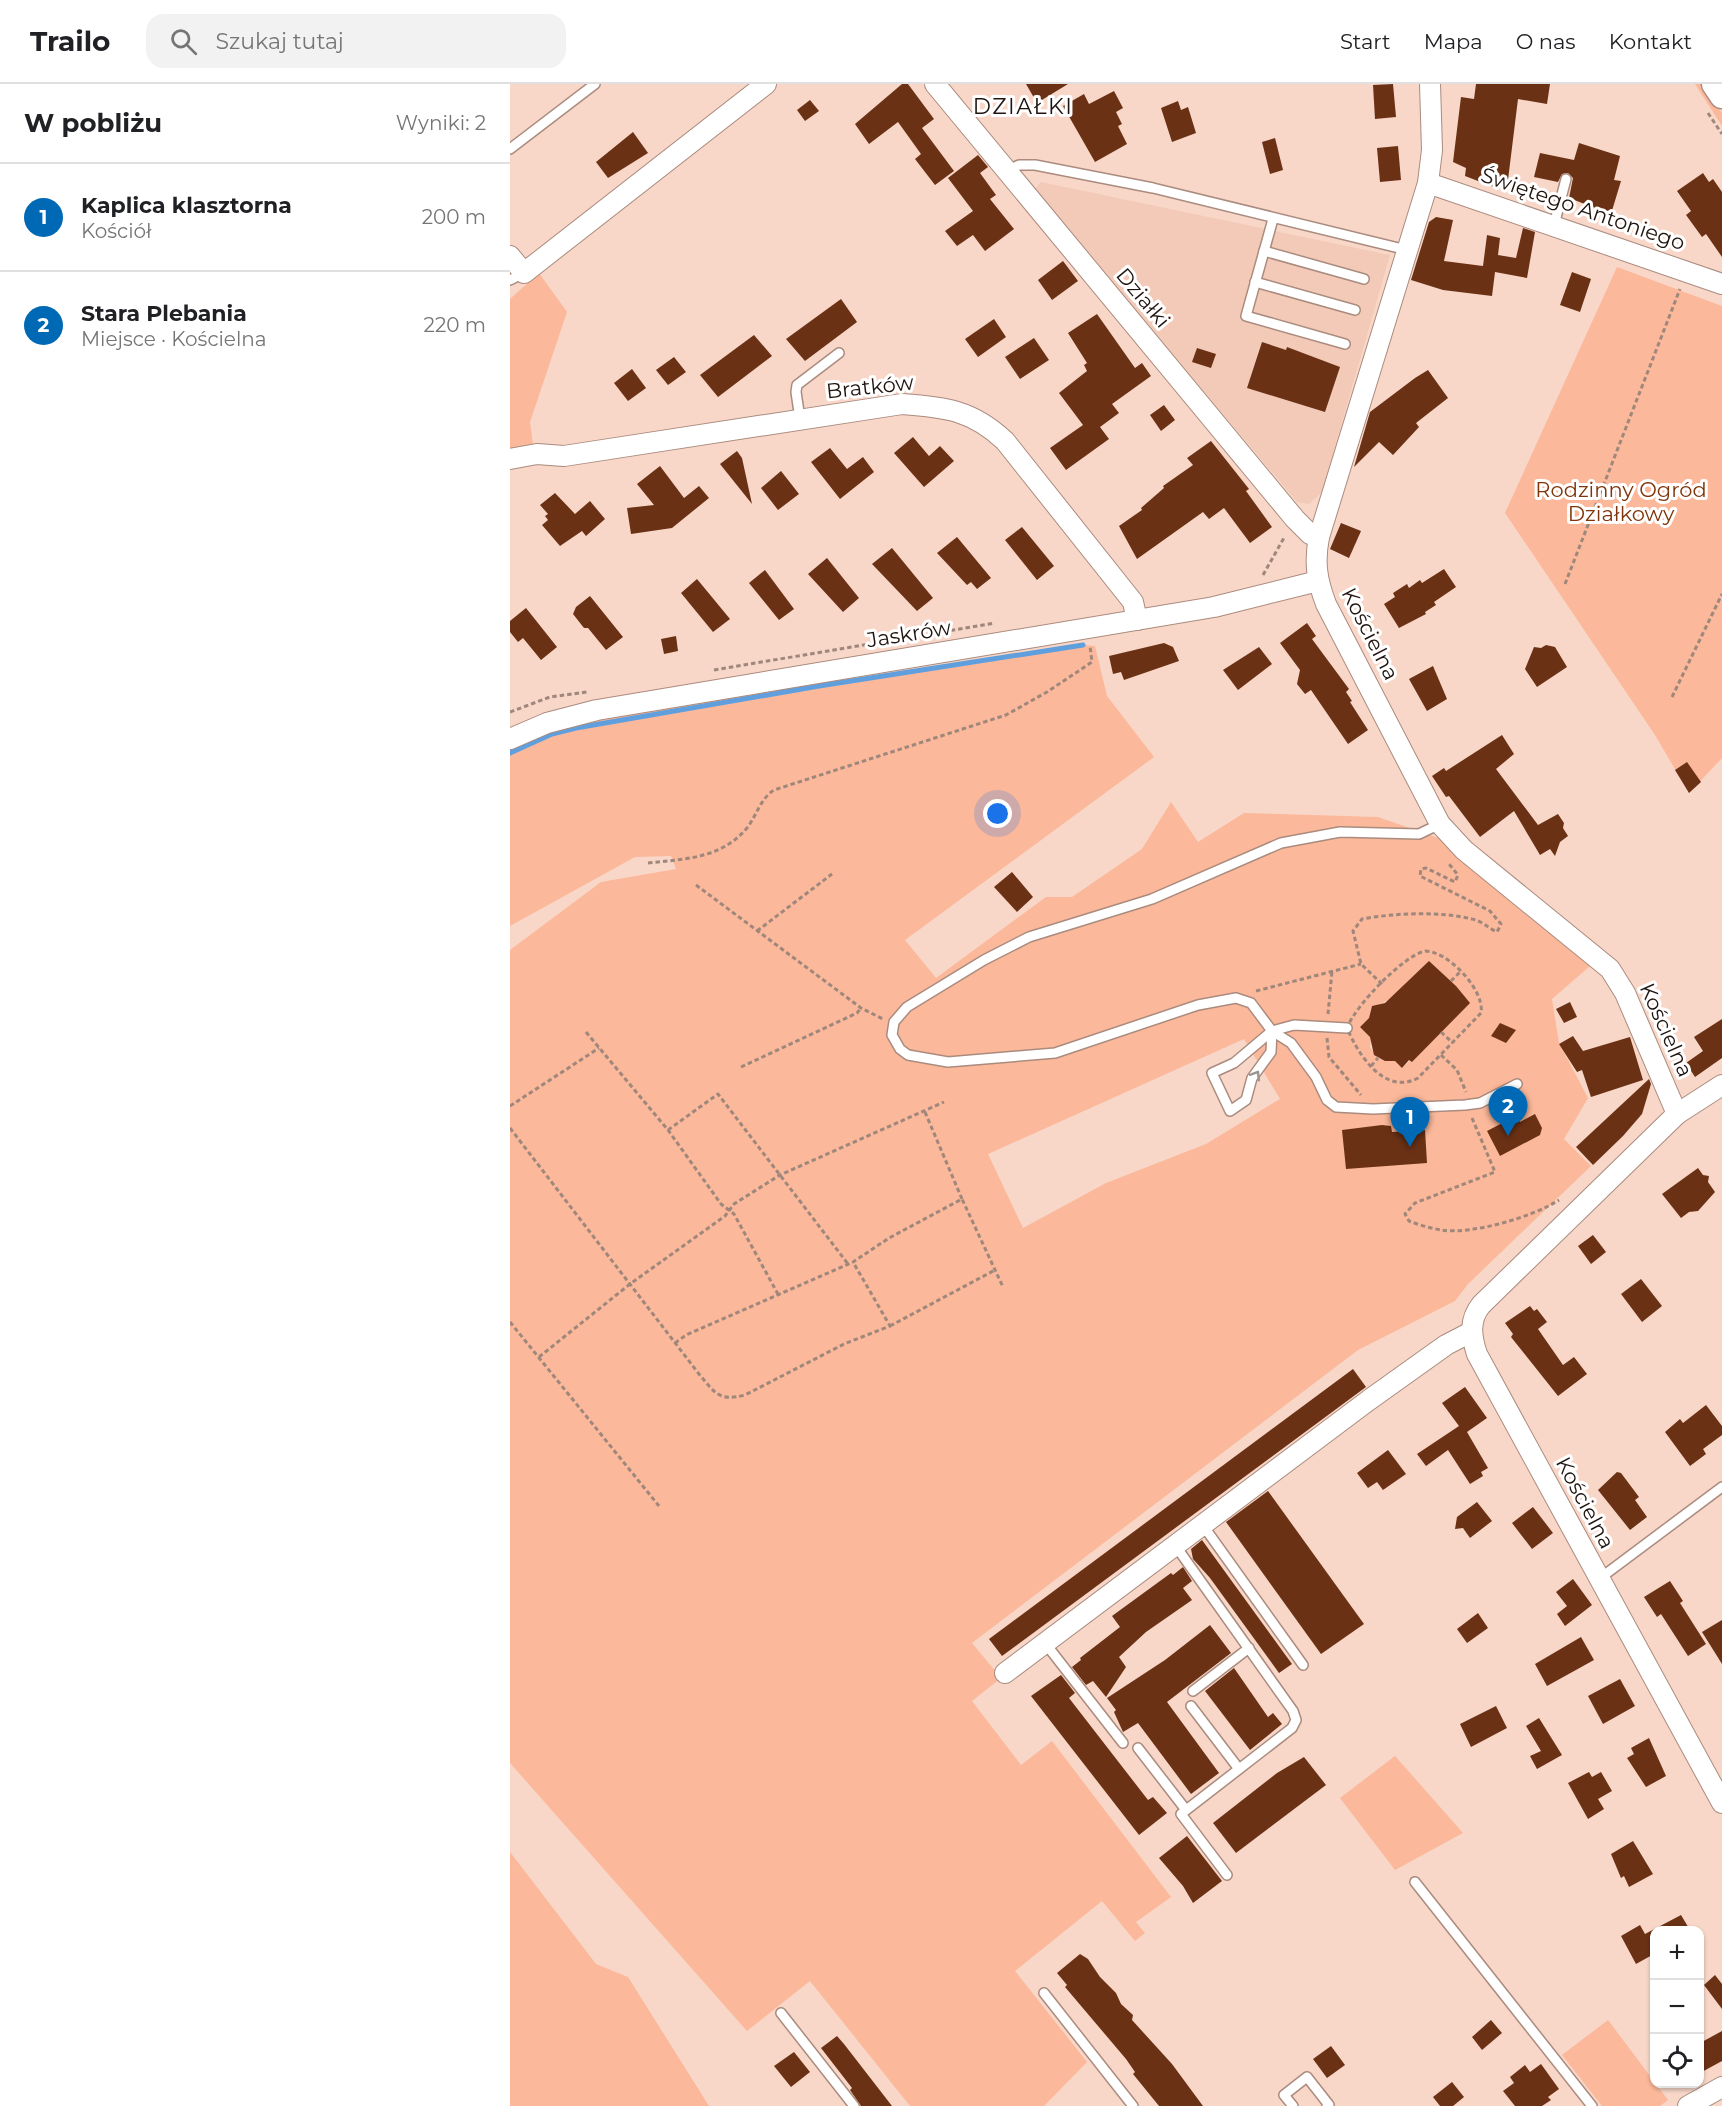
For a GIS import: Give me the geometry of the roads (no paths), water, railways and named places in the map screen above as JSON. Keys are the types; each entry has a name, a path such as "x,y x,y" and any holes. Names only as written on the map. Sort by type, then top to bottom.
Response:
{"street":[{"path":"510,256 517,277 766,84"},
{"name":"Działki","path":"935,84 1295,519 1310,534 1319,537"},
{"name":"Kościelna","path":"1430,84 1432,150 1428,183 1319,537 1314,559 1318,581 1326,604 1440,824 1464,850 1610,969 1625,993 1677,1114"},
{"path":"1714,84 1722,96"},
{"name":"Świętego Antoniego","path":"1428,183 1722,284"},
{"name":"Bratków","path":"510,459 537,454 564,456 902,404 951,409 980,420 1005,441 1133,602 1137,620"},
{"name":"Jaskrów","path":"510,738 547,723 597,710 1137,620 1225,604 1318,581"},
{"name":"Kościelna","path":"1722,1085 1677,1114 1481,1305 1473,1318 1471,1332 1477,1354 1722,1803"},
{"path":"1005,1672 1417,1365 1471,1332"},
{"path":"1688,2106 1722,2087"}],"lane":[{"path":"510,149 595,84"},
{"path":"1006,171 1019,165 1035,165 1153,188 1407,250"},
{"path":"1554,225 1566,179"},
{"path":"1273,219 1246,316 1345,344"},
{"path":"1264,250 1364,279"},
{"path":"1255,282 1355,310"},
{"path":"800,419 796,392 798,385 839,353"},
{"path":"1440,824 1419,834 1340,832 1274,845 1152,899 1020,941 917,1000 894,1022 892,1035 904,1053 922,1059 956,1062 1068,1051 1198,1005 1241,998 1255,1006 1272,1031 1291,1043 1316,1077 1327,1100 1336,1107 1373,1109 1466,1100 1480,1102 1517,1084"},
{"path":"1272,1031 1271,1052 1252,1078 1246,1101 1230,1111 1212,1073 1233,1063 1272,1031 1294,1025 1347,1028"},
{"path":"1599,1579 1722,1487"},
{"path":"1202,1524 1303,1665"},
{"path":"1175,1545 1250,1648 1293,1711 1296,1720 1292,1728 1181,1814 1227,1875"},
{"path":"1045,1643 1123,1743"},
{"path":"1193,1691 1250,1648"},
{"path":"1191,1706 1239,1769"},
{"path":"1138,1748 1186,1810"},
{"path":"1415,1882 1592,2106"},
{"path":"1044,1993 1133,2106"},
{"path":"781,2013 854,2106"},
{"path":"1293,2106 1284,2095 1307,2077 1329,2104 1327,2106"}],"waterway":[{"path":"510,753 552,734 576,728 819,686 1083,645"}],"place":[{"name":"Stara Plebania","path":"1508,1136"},
{"name":"Kaplica klasztorna","path":"1410,1147"}],"district":[{"name":"DZIAŁKI","path":"1023,106"}],"park label":[{"name":"Rodzinny Ogród Działkowy","path":"1621,502"}]}
